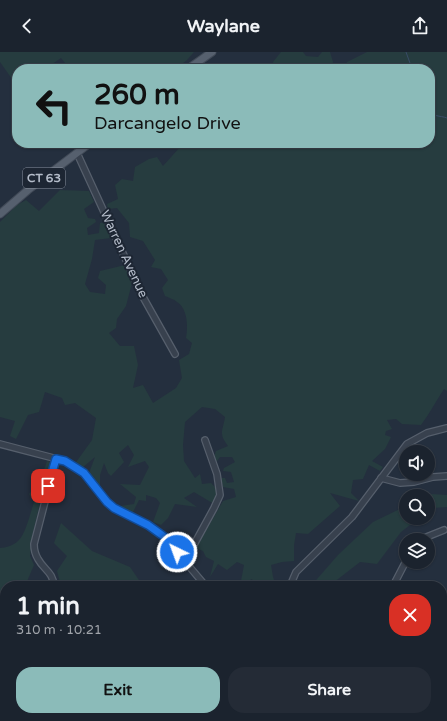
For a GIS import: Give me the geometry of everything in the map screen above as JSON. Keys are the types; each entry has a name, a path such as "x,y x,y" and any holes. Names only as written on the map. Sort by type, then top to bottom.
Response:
{"main road":[{"path":"195,64 212,52"},
{"name":"CT 63","path":"0,214 28,190 84,148"}],"street":[{"name":"Warren Avenue","path":"77,153 143,297 174,354"},
{"path":"292,581 296,572 352,517 407,444 427,433 447,428"},
{"path":"185,561 220,495 217,474 205,440"},
{"path":"0,444 65,461 84,473 107,502 114,508 148,525 166,538 202,581"},
{"path":"53,581 52,575 36,557 34,544 56,459"},
{"path":"381,478 400,483 414,482 432,476 447,476"},
{"path":"435,534 444,530"},
{"path":"396,581 402,569"}],"green space":[{"path":"0,52 194,52 182,64 66,64 61,58 52,64 12,64 12,79 0,62"},
{"path":"281,52 303,52 306,56 318,57 322,52 330,52 333,62 333,64 273,64 273,62"},
{"path":"367,52 447,52 447,391 444,389 421,425 402,424 396,419 387,420 392,429 386,431 385,435 391,437 385,449 372,461 383,467 380,471 369,465 363,479 353,480 351,493 359,501 330,493 340,506 308,534 296,533 294,561 271,565 274,581 255,581 251,579 250,581 241,581 244,565 237,562 227,570 218,564 210,577 214,561 206,557 203,551 196,548 223,501 236,497 234,489 223,487 221,478 225,478 227,483 234,482 231,472 223,471 224,468 235,462 232,457 220,457 217,461 213,460 216,451 228,446 222,435 225,417 215,409 202,407 185,422 183,445 184,461 195,478 200,474 202,484 211,483 217,489 214,504 194,492 184,498 197,507 175,504 168,518 161,525 153,522 160,503 156,498 146,495 146,501 139,500 132,514 120,506 134,504 136,497 120,484 140,485 149,467 145,461 128,467 134,455 128,445 119,453 124,462 111,476 108,473 104,463 100,475 100,486 92,480 89,473 95,457 82,468 74,465 92,440 96,418 75,403 65,405 62,398 45,392 39,412 28,415 16,439 10,436 15,421 0,417 0,222 17,205 26,200 39,211 60,190 89,191 94,202 84,209 88,218 95,219 96,222 87,228 88,235 99,233 100,223 108,221 111,238 95,240 92,259 85,284 90,292 105,294 106,285 98,278 100,271 125,265 132,283 126,306 117,319 116,328 109,333 120,346 134,346 138,365 133,388 143,385 153,403 176,388 182,378 179,360 189,354 192,343 186,338 187,324 181,305 173,299 165,296 162,288 168,280 161,269 151,267 155,260 143,241 130,237 129,223 117,208 108,209 107,204 118,199 115,185 122,179 133,181 135,167 149,159 157,157 163,166 179,148 435,148 435,64 346,64"},
{"path":"47,461 50,462 33,532 30,556 34,565 27,581 0,581 0,548 14,544 21,538 28,523 34,502 29,494 40,479"},
{"path":"435,494 447,495 447,507 435,508"},
{"path":"399,509 399,525 410,525 399,533 377,564 360,562 335,581 315,581 338,555 373,522"},
{"path":"61,523 92,551 130,567 140,581 60,581 57,571 67,556 54,543"}],"waterway":[{"path":"406,52 410,64"},
{"path":"435,115 447,118"}],"route":[{"path":"48,486 56,459 65,461 84,473 107,502 114,508 148,525 166,538 177,552"}]}
